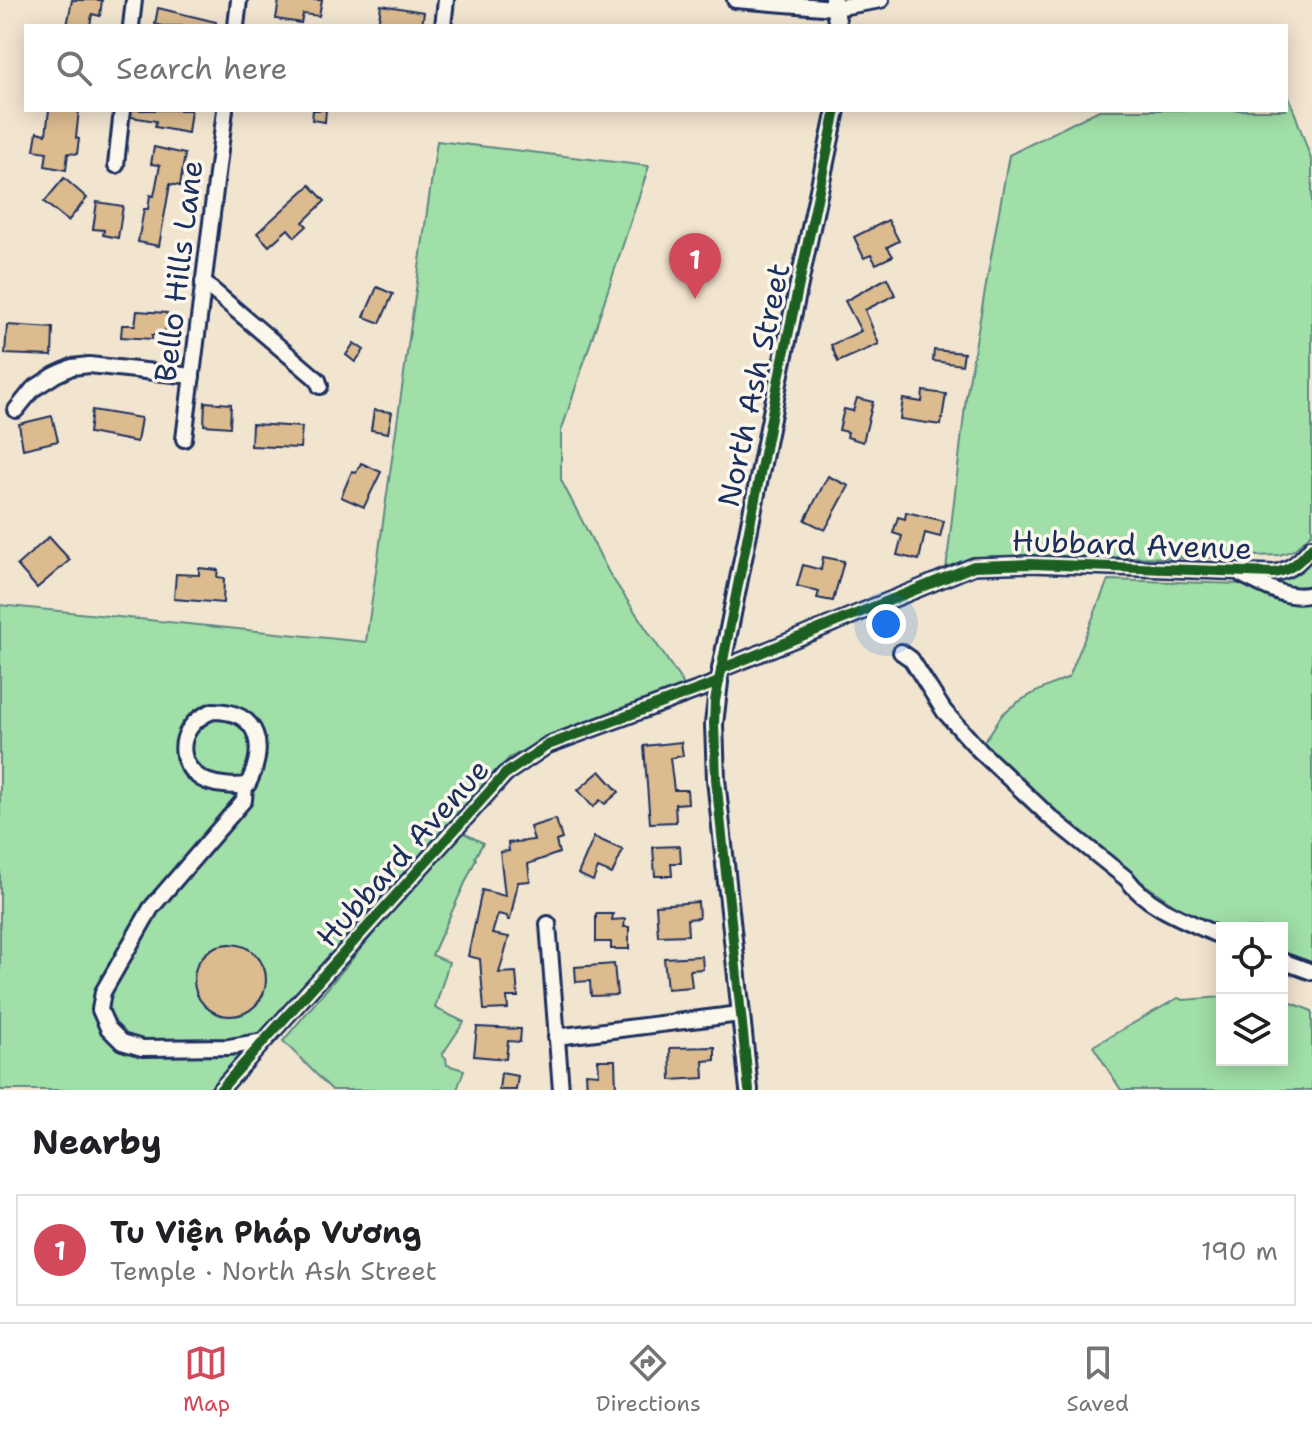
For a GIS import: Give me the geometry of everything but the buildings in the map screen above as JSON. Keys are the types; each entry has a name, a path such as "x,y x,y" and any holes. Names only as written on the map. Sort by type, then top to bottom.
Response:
{"main road":[{"path":"834,4 838,24"},
{"name":"North Ash Street","path":"749,1090 716,779 714,724 720,676 778,383 836,112"}],"street":[{"path":"131,24 134,0"},
{"path":"236,24 239,0"},
{"path":"443,24 446,0"},
{"path":"735,0 834,4 881,0"},
{"path":"116,165 122,112"},
{"name":"Bello Hills Lane","path":"184,439 225,112"},
{"path":"203,282 318,380 320,386"},
{"path":"16,410 33,389 72,367 89,365 192,376"},
{"name":"Hubbard Avenue","path":"220,1090 505,774 548,745 720,676 974,566 1031,564 1274,573 1299,562 1312,547"},
{"path":"1235,571 1274,590 1303,596 1312,594"},
{"path":"901,652 911,659 944,711 980,751 1051,818 1127,879 1136,892 1148,901 1216,934"},
{"path":"245,785 211,784 198,778 188,766 183,753 184,738 191,725 202,715 213,711 231,711 244,718 254,729 258,743 254,773 245,785 244,800 151,908 103,992 100,1010 108,1028 122,1042 142,1048 229,1047 269,1036"},
{"path":"548,924 561,1090"},
{"path":"1288,963 1312,972"},
{"path":"556,1037 740,1014"},
{"path":"229,1047 243,1065"}],"green space":[{"path":"1288,94 1312,162 1312,533 1294,550 1280,555 1207,558 1002,556 976,560 946,570 966,398 1009,155 1095,112 1288,112"},
{"path":"437,141 649,166 561,432 561,480 609,573 684,685 558,732 509,758 235,1067 208,1090 0,1090 0,605 366,642"},
{"path":"1312,553 1312,585 1300,587 1263,581"},
{"path":"1108,580 1241,584 1291,599 1312,599 1312,968 1288,959 1288,922 1216,922 1216,930 1191,916 1073,832 981,743 1012,706 1069,677"},
{"path":"460,831 483,843 432,955 449,962 435,1008 464,1022 442,1055 447,1065 464,1070 457,1090 332,1090 283,1041"},
{"path":"1216,997 1216,1066 1288,1066 1288,1001 1312,1011 1312,1090 1121,1090 1093,1046 1178,998"}],"cycle path":[{"path":"749,1090 716,779 715,701 836,112"},
{"path":"721,669 974,566 1031,564 1274,573 1296,564 1312,547"},
{"path":"220,1090 505,774 548,745 719,682"}],"place":[{"name":"Tu Viện Pháp Vương","path":"695,299"}]}
